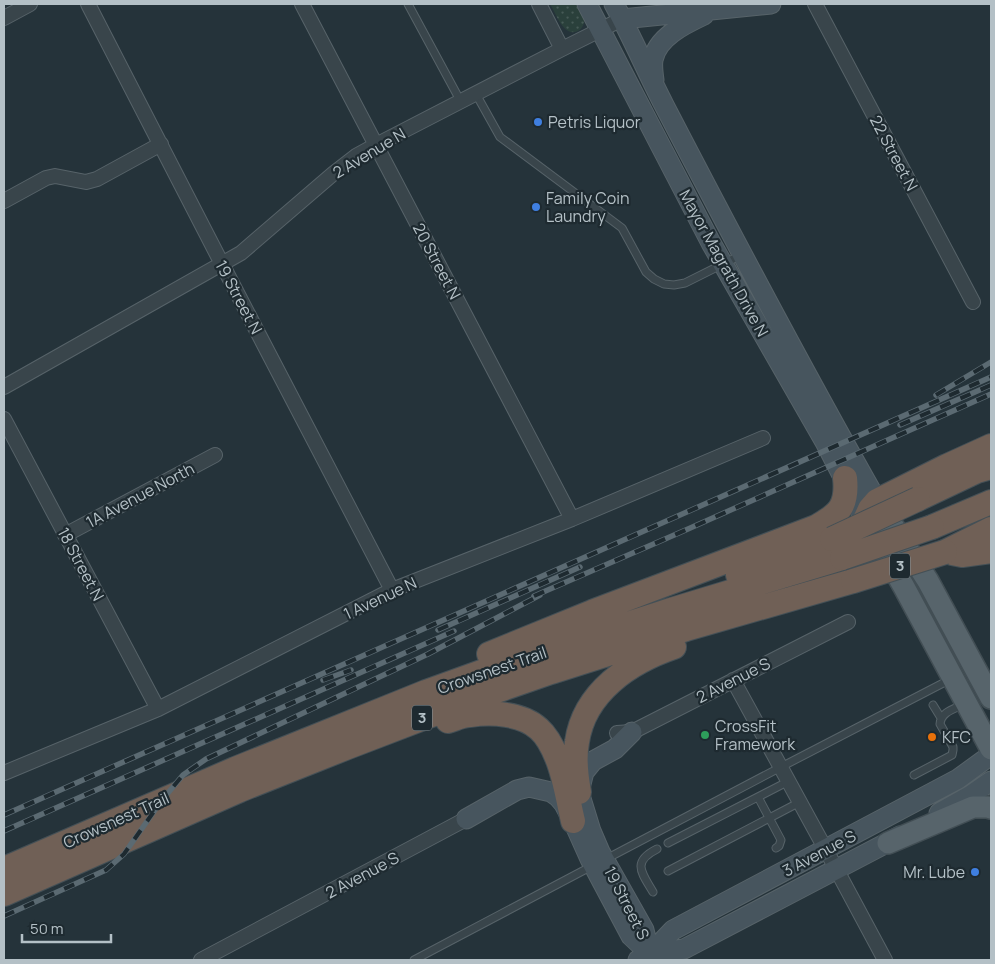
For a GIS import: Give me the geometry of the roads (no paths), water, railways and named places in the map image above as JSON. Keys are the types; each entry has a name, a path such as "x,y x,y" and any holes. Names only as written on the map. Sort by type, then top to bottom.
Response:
{"highway":[{"path":"871,510 947,466 991,446"},
{"path":"837,549 918,499 991,467"},
{"path":"237,779 331,720 601,608 816,527 833,516 842,505 846,496 845,478"},
{"name":"3","path":"837,549 932,527 991,502"},
{"name":"Crowsnest Trail","path":"4,869 237,779 348,747 464,702 551,672 686,629 946,552 991,529"},
{"name":"Crowsnest Trail","path":"4,894 237,779 426,692 498,666 618,618 726,579 837,549"},
{"path":"946,552 962,555 991,551"},
{"path":"578,792 576,743 580,728 594,700 613,680 658,652 845,583"},
{"path":"237,779 414,734 468,715 506,714 539,728 546,738 557,757 562,771 573,821"}],"main road":[{"name":"Mayor Magrath Drive N","path":"587,4 711,243 845,478 871,510"},
{"name":"2 Avenue N","path":"618,11 716,10 771,4"},
{"path":"656,89 653,59 665,39 688,23 716,10"},
{"name":"Mayor Magrath Drive N","path":"618,11 742,255 839,435 871,510"},
{"path":"871,510 904,586 991,749"},
{"path":"871,510 928,581 991,698"},
{"path":"578,792 584,772 593,761 615,749 624,733"},
{"name":"3 Avenue S","path":"644,957 673,930 958,779 991,754"},
{"name":"3 Avenue S","path":"644,957 684,949 888,843 971,795 991,781"},
{"name":"19 Street S","path":"466,820 517,790 529,787 551,792 558,797 644,930 644,957"},
{"name":"19 Street S","path":"578,792 599,863"},
{"path":"888,843 973,807 991,808"}],"street":[{"path":"4,18 30,4"},
{"name":"19 Street N","path":"88,4 392,590"},
{"name":"20 Street N","path":"302,4 572,519"},
{"path":"539,4 562,48"},
{"name":"22 Street N","path":"815,4 973,302"},
{"name":"2 Avenue N","path":"4,387 241,252 356,156 562,48 601,30 618,11"},
{"path":"4,202 46,178 55,176 86,182 97,179 160,144"},
{"name":"18 Street N","path":"4,419 158,709"},
{"name":"1 Avenue N","path":"5,771 158,709 392,590 572,519 763,438"},
{"name":"1A Avenue North","path":"65,535 215,455"},
{"name":"2 Avenue S","path":"624,733 848,622"},
{"path":"733,680 885,960"},
{"name":"2 Avenue S","path":"201,960 466,820 518,782"}],"lane":[{"path":"408,4 461,102"},
{"path":"476,94 500,137 622,228 646,272 654,279 664,284 685,283 742,255"},
{"path":"414,960 953,678"},
{"path":"914,775 952,755 952,747 940,724 941,718 967,703"},
{"path":"933,705 941,718"},
{"path":"668,843 789,781"},
{"path":"758,797 781,840 776,848"},
{"path":"668,871 800,802"},
{"path":"653,892 641,870 640,864 647,855 657,849"}],"railway":[{"path":"936,395 991,362"},
{"path":"4,815 991,377"},
{"path":"900,425 991,385"},
{"path":"534,596 991,394"},
{"path":"438,630 580,567"},
{"path":"4,916 106,870 124,854 162,800 183,775 206,759 428,654 540,595"},
{"path":"4,831 454,631"},
{"path":"323,680 351,670"}],"place":[{"name":"Petris Liquor","path":"538,122"},
{"name":"Family Coin Laundry","path":"536,207"},
{"name":"CrossFit Framework","path":"705,735"},
{"name":"KFC","path":"932,737"},
{"name":"Mr. Lube","path":"975,872"}]}
